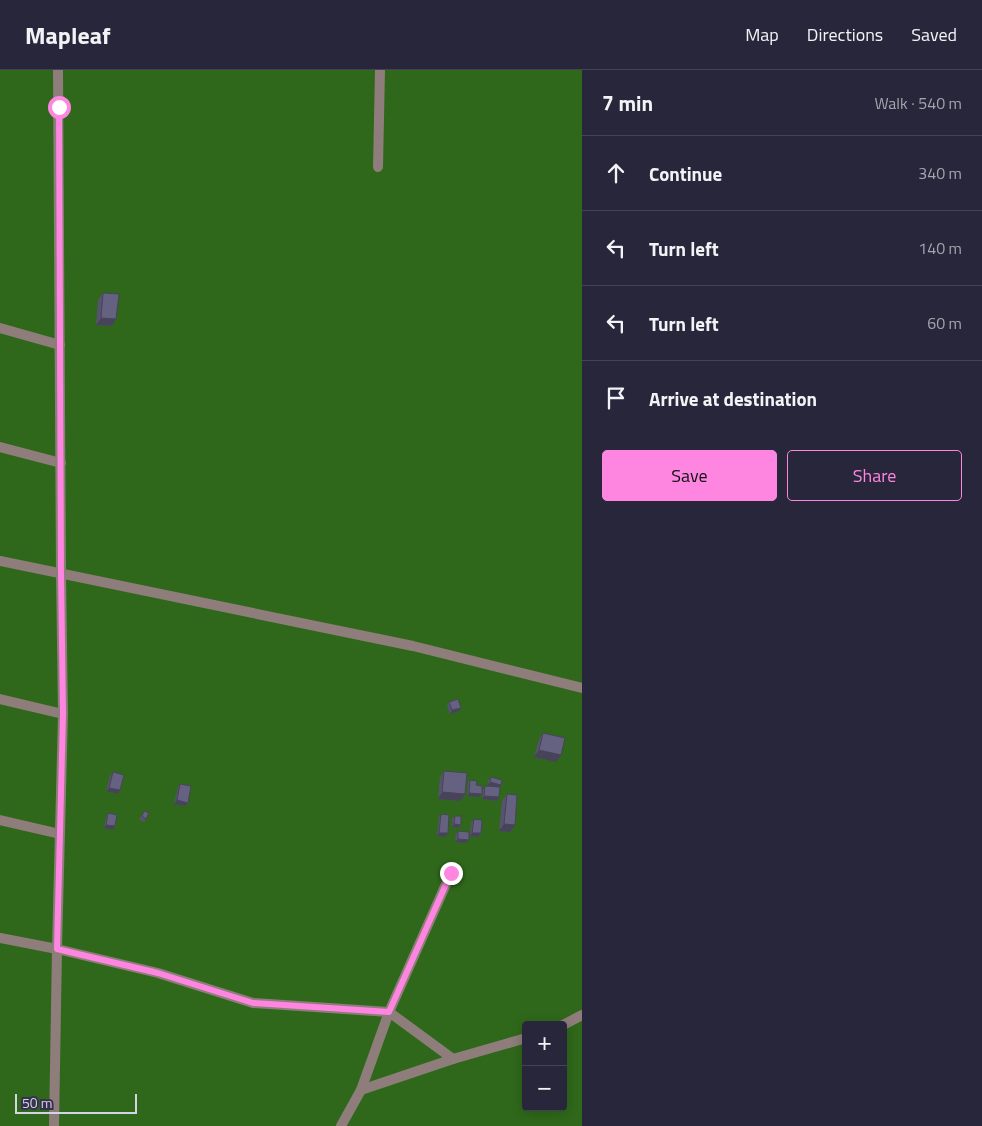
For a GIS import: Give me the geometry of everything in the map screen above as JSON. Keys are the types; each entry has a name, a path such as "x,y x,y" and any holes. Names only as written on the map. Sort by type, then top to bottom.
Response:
{"street":[{"path":"54,1126 63,714 58,70"},
{"path":"378,167 380,70"},
{"path":"0,328 60,345"},
{"path":"0,447 61,463"},
{"path":"0,561 413,646 582,688"},
{"path":"0,699 63,714"},
{"path":"0,820 60,834"},
{"path":"341,1126 361,1090 389,1012 451,873"},
{"path":"0,938 57,949 158,973 253,1003 389,1012 453,1059"},
{"path":"567,1023 582,1015"},
{"path":"361,1090 453,1059 522,1039"}],"green space":[{"path":"0,70 582,70 582,1126 0,1126"}],"building":[{"path":"103,293 119,294 116,319 101,318"},
{"path":"458,699 461,708 452,710 449,702"},
{"path":"543,733 565,738 561,755 539,750"},
{"path":"444,771 467,773 465,794 442,792"},
{"path":"113,772 124,775 120,790 109,788"},
{"path":"491,777 502,780 501,785 490,782"},
{"path":"470,780 477,781 476,785 482,786 482,794 469,793"},
{"path":"180,784 191,786 188,803 177,800"},
{"path":"485,786 500,787 499,797 484,796"},
{"path":"507,794 517,795 515,825 504,824"},
{"path":"144,811 149,813 146,819 142,816"},
{"path":"108,813 117,815 115,826 106,825"},
{"path":"441,814 449,815 448,833 439,833"},
{"path":"455,816 461,816 461,825 454,824"},
{"path":"474,819 482,820 481,833 472,833"},
{"path":"458,831 469,832 469,840 458,839"}],"route":[{"path":"59,107 63,714 57,949 158,973 253,1003 389,1012 451,873"}]}
